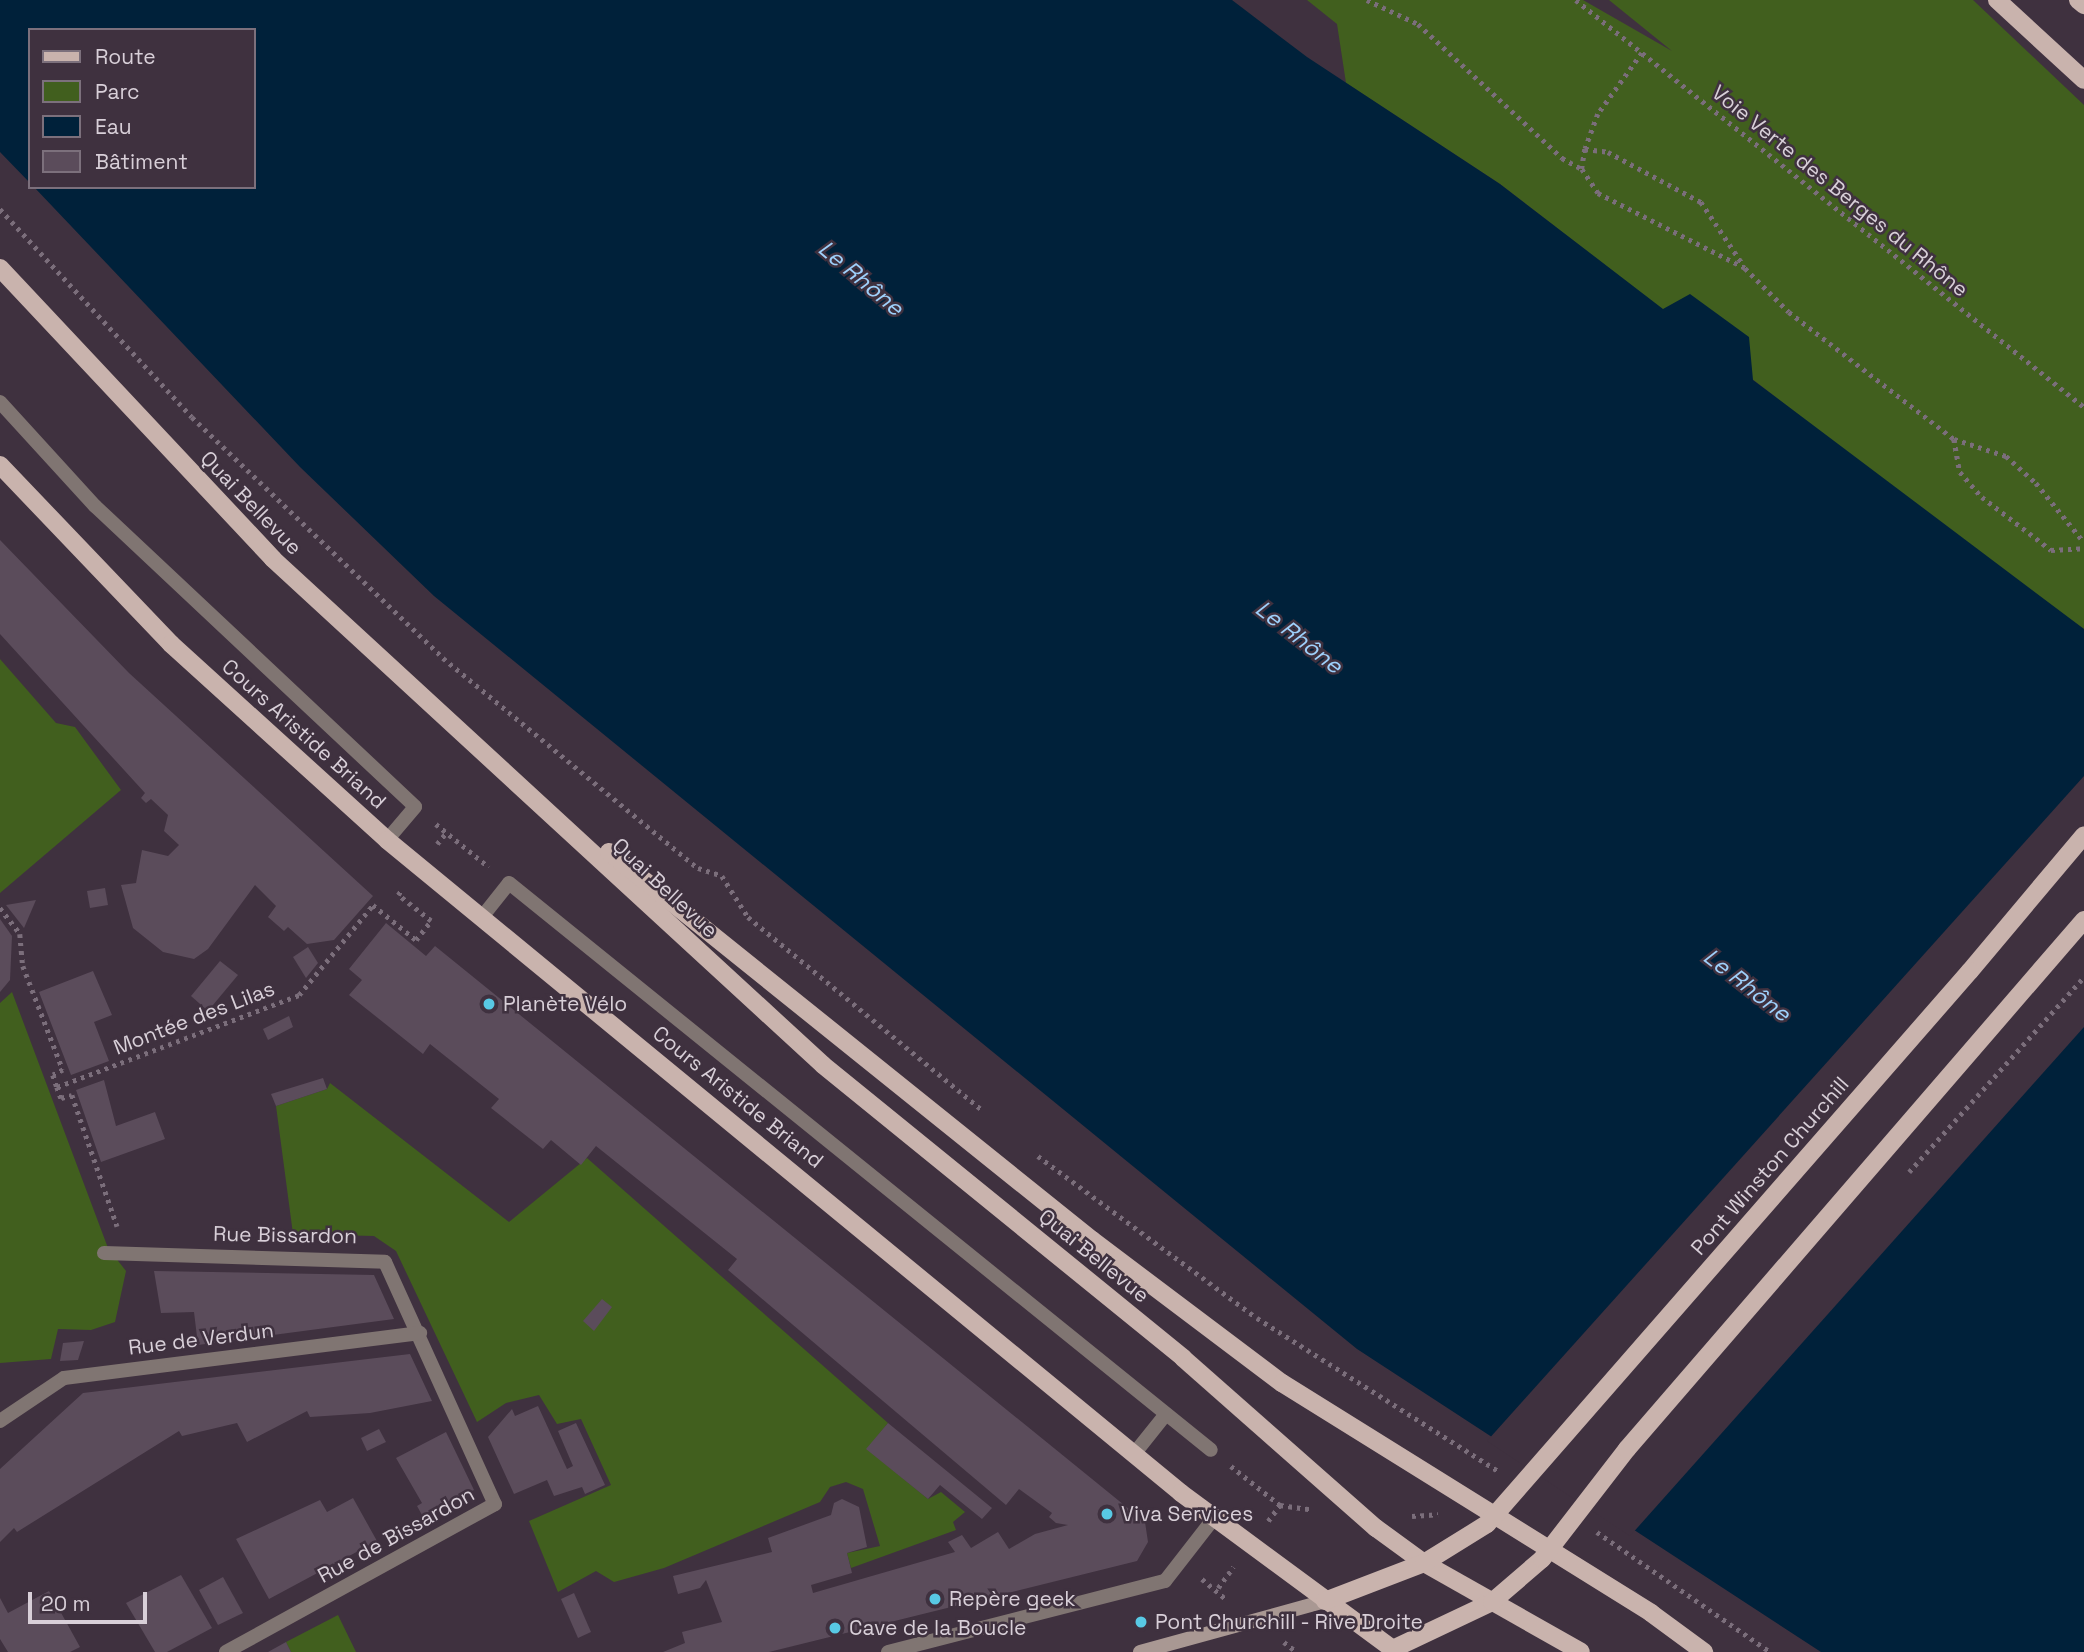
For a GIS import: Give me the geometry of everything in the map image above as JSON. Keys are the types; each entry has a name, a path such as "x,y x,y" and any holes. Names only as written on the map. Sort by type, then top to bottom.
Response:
{"main road":[{"path":"1997,0 2084,80"},
{"path":"2078,0 2084,5"},
{"name":"Quai Bellevue","path":"0,268 273,559 823,1065 1172,1349 1341,1496 1424,1563 1581,1652"},
{"name":"Cours Aristide Briand","path":"0,465 171,644 387,840 1134,1454 1214,1518 1391,1651"},
{"path":"472,740 864,1060 1261,1367 1347,1428 1651,1613 1704,1652"},
{"name":"Pont Winston Churchill","path":"1325,1601 1424,1563 1487,1524 2084,835"},
{"path":"1391,1651 1492,1602 1542,1559 1627,1449 2084,920"},
{"path":"1140,1652 1325,1601"}],"street":[{"path":"0,402 95,506 415,807 387,840"},
{"path":"482,917 509,883 1211,1450"},
{"name":"Rue Bissardon","path":"104,1252 378,1259 389,1266 420,1333"},
{"name":"Rue de Verdun","path":"0,1421 64,1378 420,1333"},
{"name":"Rue de Bissardon","path":"226,1652 495,1504 420,1333"},
{"path":"1134,1454 1166,1414"},
{"path":"888,1652 1165,1581 1214,1518"}],"path":[{"path":"1367,0 1418,24 1562,158 1582,169 1598,193 1624,209 1745,268"},
{"name":"Voie Verte des Berges du Rhône","path":"1576,0 2084,407"},
{"path":"1582,169 1585,149 1598,114 1642,53"},
{"path":"1585,149 1608,152 1701,202 1745,268 1789,312 1954,439 2006,456 2036,483 2084,542"},
{"path":"0,209 192,417 443,659 698,868 722,876 748,917 987,1114"},
{"path":"1954,439 1960,472 1982,497 2051,550 2084,548"},
{"path":"415,807 509,883"},
{"name":"Montée des Lilas","path":"57,1087 299,995 373,905 416,940"},
{"path":"0,908 20,934 23,966 63,1070 53,1074 57,1087 61,1098 72,1095 127,1253"},
{"path":"1028,1147 1257,1318"},
{"path":"1211,1450 1280,1505"},
{"path":"1405,1516 1431,1515 1451,1507"}],"green space":[{"path":"1307,0 1583,0 1672,51 1609,0 1973,0 2084,105 2084,629 2011,579 1500,184 1346,83 1337,24"},
{"path":"0,659 56,723 75,727 121,790 0,893"},
{"path":"12,992 108,1248 126,1271 115,1322 91,1330 58,1329 51,1359 0,1363 0,1003"},
{"path":"330,1083 509,1222 587,1158 888,1423 867,1449 928,1499 941,1492 965,1512 953,1522 956,1530 851,1568 847,1553 880,1546 863,1489 846,1482 830,1487 820,1502 664,1568 614,1582 596,1571 558,1592 529,1521 611,1485 581,1419 557,1424 539,1395 506,1403 477,1422 396,1251 374,1236 293,1234 276,1106 327,1089"},
{"path":"338,1615 356,1652 291,1652 286,1642"}],"water":[{"name":"Le Rhône","path":"0,0 1232,0 1307,57 1500,184 1663,309 1690,294 1749,337 1753,380 2084,629 2084,1652 1821,1652 1357,1349 434,596 300,467 36,189 256,189 256,28 28,28 28,181 0,152"}],"pier":[{"path":"2084,776 2084,1027 1630,1536 1487,1441"}],"building":[{"path":"0,540 129,673 373,896 334,940 307,944 288,927 284,931 268,917 276,906 255,885 208,949 194,959 163,952 133,928 121,885 136,883 142,850 168,856 179,845 164,831 168,815 151,799 146,803 141,798 145,793 0,634"},
{"path":"105,888 108,905 90,908 87,891"},
{"path":"36,900 24,928 6,905"},
{"path":"0,919 12,936 10,980 0,992"},
{"path":"386,923 426,956 435,946 1145,1522 1148,1542 1137,1561 769,1652 663,1652 685,1643 682,1632 722,1622 706,1580 700,1588 678,1594 673,1576 772,1552 768,1538 831,1515 834,1503 842,1499 859,1507 867,1547 847,1553 852,1573 811,1585 813,1593 955,1552 948,1542 962,1535 971,1548 998,1532 1009,1549 1035,1534 1068,1525 1056,1523 1049,1517 1052,1513 1019,1489 1006,1505 728,1270 737,1259 596,1146 581,1165 551,1140 543,1149 491,1108 499,1099 430,1044 423,1054 349,995 362,980 349,969"},
{"path":"308,947 318,963 306,978 293,957"},
{"path":"220,961 238,975 208,1011 191,996"},
{"path":"93,971 112,1015 94,1022 109,1061 71,1075 39,992"},
{"path":"289,1016 293,1027 268,1040 263,1029"},
{"path":"323,1078 327,1089 276,1106 271,1094"},
{"path":"104,1080 116,1126 155,1112 165,1139 101,1162 76,1090"},
{"path":"154,1271 374,1275 394,1319 198,1345 194,1312 161,1313"},
{"path":"602,1299 612,1307 594,1331 583,1321"},
{"path":"84,1341 78,1360 60,1361 63,1343"},
{"path":"410,1354 432,1401 370,1413 310,1417 307,1411 247,1442 237,1423 182,1436 179,1431 17,1532 14,1528 0,1542 0,1469 83,1393"},
{"path":"538,1406 567,1469 573,1466 558,1431 576,1423 605,1485 585,1494 582,1487 554,1496 547,1480 514,1494 488,1437 512,1409 515,1416"},
{"path":"888,1423 992,1508 982,1519 940,1485 928,1499 866,1449"},
{"path":"379,1429 386,1442 367,1451 361,1438"},
{"path":"446,1432 474,1490 422,1515 417,1506 422,1503 396,1458"},
{"path":"353,1498 377,1541 269,1599 236,1539 320,1500 327,1512"},
{"path":"181,1575 212,1628 167,1652 155,1652 126,1603"},
{"path":"223,1577 243,1613 218,1625 199,1590"},
{"path":"49,1591 80,1647 70,1652 8,1652 0,1639 0,1598 8,1613"},
{"path":"574,1593 591,1632 578,1638 561,1599"},
{"path":"286,1642 291,1652 268,1652"}],"place":[{"name":"Planète Vélo","path":"489,1004"},
{"name":"Viva Services","path":"1107,1514"},
{"name":"Repère geek","path":"935,1599"},
{"name":"Pont Churchill - Rive Droite","path":"1141,1622"},
{"name":"Cave de la Boucle","path":"835,1628"}]}
